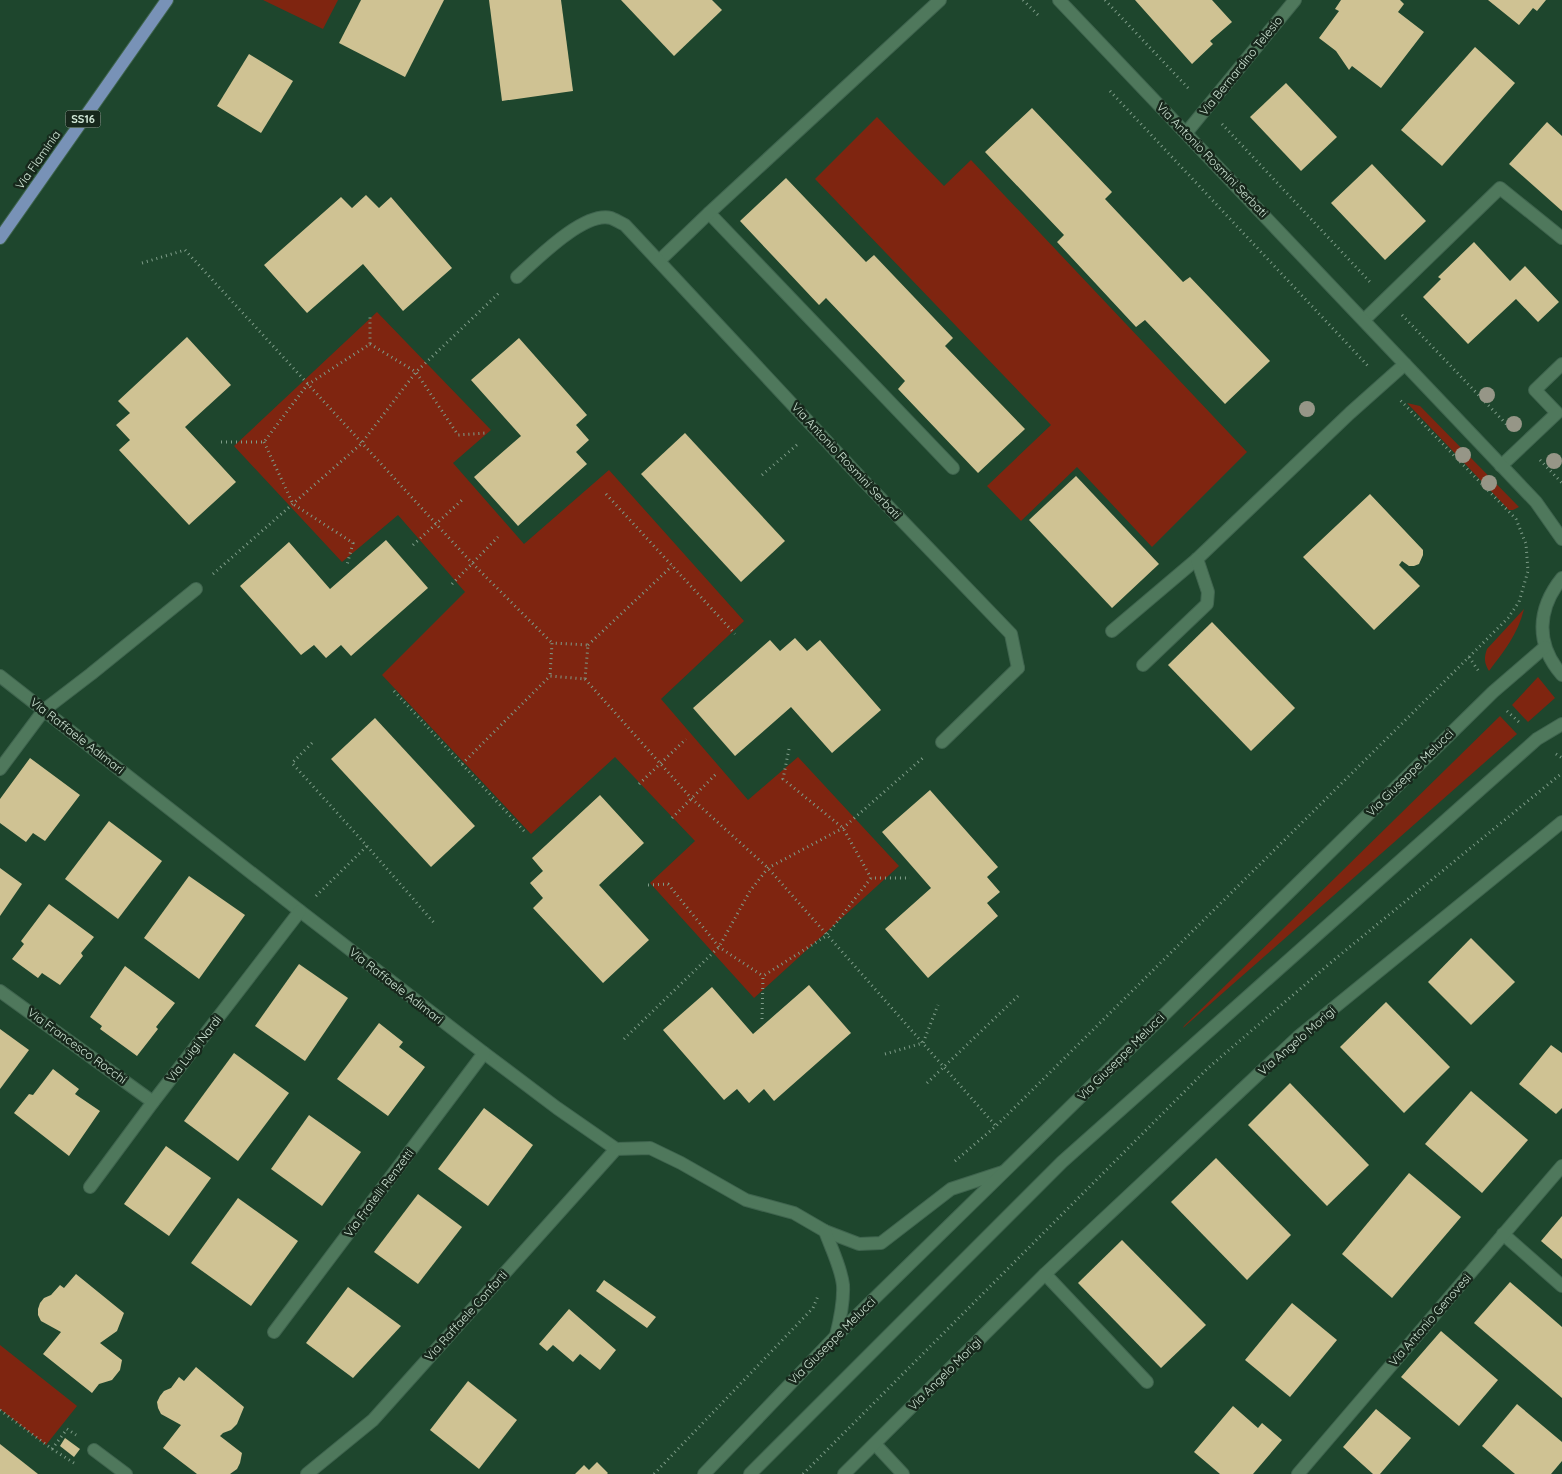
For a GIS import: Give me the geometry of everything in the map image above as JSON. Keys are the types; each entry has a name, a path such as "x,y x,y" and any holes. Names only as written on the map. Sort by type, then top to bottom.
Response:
{"main road":[{"name":"Via Flaminia","path":"0,238 167,0"}],"street":[{"path":"659,261 940,0"},
{"name":"Via Antonio Rosmini Serbati","path":"1059,0 1536,502 1562,540"},
{"name":"Via Bernardino Telesio","path":"1186,133 1295,0"},
{"path":"1364,320 1500,188 1562,238"},
{"path":"709,214 952,468"},
{"name":"Via Antonio Rosmini Serbati","path":"517,276 577,226 594,219 610,218 626,225 860,477 1011,634 1018,668 942,742"},
{"path":"1112,631 1197,559 1405,364"},
{"path":"1501,466 1557,413 1535,390 1562,364"},
{"path":"1144,665 1206,604 1208,592 1197,559"},
{"path":"1562,578 1552,591 1544,609 1542,628 1545,648 1554,666 1562,675"},
{"path":"0,769 44,710 196,589"},
{"name":"Via Giuseppe Melucci","path":"704,1474 836,1336 1002,1172 1493,692 1545,648"},
{"name":"Via Raffaele Adimari","path":"0,676 484,1053 557,1108 616,1149"},
{"path":"750,1474 1062,1162 1537,739 1562,724"},
{"name":"Via Angelo Morigi","path":"844,1474 1046,1274 1298,1037 1562,822"},
{"name":"Via Luigi Nardi","path":"90,1187 300,911"},
{"name":"Via Francesco Rocchi","path":"0,991 153,1102"},
{"name":"Via Fratelli Renzetti","path":"274,1332 484,1053"},
{"path":"616,1149 650,1148 681,1163 746,1200 794,1213 825,1231 859,1244 880,1243 951,1189 1002,1172"},
{"name":"Via Raffaele Conforti","path":"307,1474 373,1420 616,1149"},
{"name":"Via Antonio Genovesi","path":"1298,1474 1562,1166"},
{"path":"825,1231 838,1265 842,1284 841,1313 836,1336"},
{"path":"1503,1234 1562,1286"},
{"path":"1046,1274 1147,1382"},
{"path":"875,1444 903,1474"},
{"path":"94,1450 126,1474"}],"path":[{"path":"1023,0 1045,22"},
{"path":"1105,0 1561,482"},
{"path":"952,1164 996,1126 1508,618 1519,602 1528,571 1526,544 1516,519 1106,87"},
{"path":"142,263 185,250 472,564 552,643 588,646"},
{"path":"196,589 361,444 416,372 517,276"},
{"path":"370,317 370,344"},
{"path":"264,442 307,385 370,344"},
{"path":"370,344 416,372 458,436 486,433"},
{"path":"762,475 816,429"},
{"path":"221,442 264,442"},
{"path":"264,442 293,504 353,543 347,565"},
{"path":"606,494 735,634"},
{"path":"414,545 462,500"},
{"path":"452,584 498,537"},
{"path":"585,679 588,646 672,566"},
{"path":"462,764 550,676 552,643"},
{"path":"1469,657 1506,709 1537,739 1562,758"},
{"path":"550,676 585,679 691,798 768,868 826,936 996,1126"},
{"path":"394,691 525,832"},
{"path":"639,784 686,739"},
{"path":"624,1039 719,947 750,891 768,868 843,828 942,742"},
{"path":"312,743 292,764 368,846 436,925"},
{"path":"789,749 784,778 843,828 871,878"},
{"path":"803,1474 1208,1068 1335,959 1562,773"},
{"path":"672,818 716,774"},
{"path":"300,911 368,846"},
{"path":"871,878 910,878"},
{"path":"764,976 826,936 871,878"},
{"path":"648,885 668,884 719,947 764,976"},
{"path":"762,1019 764,976"},
{"path":"927,1083 1018,996"},
{"path":"923,1043 938,1005"},
{"path":"885,1054 923,1043"},
{"path":"654,1474 813,1308 819,1292"},
{"path":"0,1410 52,1449 67,1429 94,1450"}],"shaded area":[{"path":"263,0 338,0 323,29"},
{"path":"877,117 944,186 971,160 1247,452 1152,547 1077,467 1021,521 987,486 1051,425 815,179"},
{"path":"377,312 491,430 453,463 524,544 609,470 744,621 661,699 748,800 798,757 899,866 754,998 650,883 695,841 615,757 531,834 382,675 465,592 398,515 342,562 234,446"},
{"path":"1407,403 1420,406 1519,507 1509,510"},
{"path":"1524,609 1514,634 1489,671 1485,660 1487,649"},
{"path":"1538,677 1555,698 1528,722 1512,705"},
{"path":"1500,716 1517,734 1183,1028 1184,1026"},
{"path":"0,1345 77,1406 46,1445 0,1409"}],"building":[{"path":"361,0 444,0 405,77 339,43"},
{"path":"489,0 561,0 573,91 502,101"},
{"path":"621,0 712,0 722,10 674,56"},
{"path":"1135,0 1212,0 1232,22 1210,41 1213,44 1192,64"},
{"path":"1341,0 1400,0 1404,4 1398,12 1424,32 1381,88 1352,66 1349,70 1336,51 1319,38 1339,11 1335,9"},
{"path":"1488,0 1546,0 1537,11 1533,8 1519,25"},
{"path":"1475,47 1515,83 1442,166 1401,130"},
{"path":"249,54 293,81 261,133 217,106"},
{"path":"1286,83 1337,137 1301,171 1250,117"},
{"path":"1032,108 1112,192 1105,199 1183,282 1190,277 1270,361 1225,404 1145,320 1136,327 1057,242 1064,235 985,152"},
{"path":"1547,122 1562,136 1562,211 1509,164"},
{"path":"1372,164 1426,221 1385,260 1331,203"},
{"path":"786,178 866,262 874,255 953,338 945,346 1025,429 978,473 898,389 905,381 826,298 819,305 740,221"},
{"path":"366,195 379,208 391,197 452,268 403,311 363,264 307,313 264,265 341,197 352,208"},
{"path":"1474,242 1510,281 1525,266 1559,302 1538,322 1516,299 1468,344 1423,297 1441,279 1438,277"},
{"path":"187,337 231,385 185,427 236,482 189,525 119,450 130,440 116,425 130,413 118,401"},
{"path":"519,338 587,415 576,425 589,440 576,452 587,464 518,526 474,477 521,436 471,380"},
{"path":"685,433 785,541 741,582 641,474"},
{"path":"1076,476 1159,564 1112,608 1029,520"},
{"path":"1370,494 1423,550 1419,564 1409,566 1402,561 1399,565 1420,586 1374,630 1303,557"},
{"path":"386,540 428,588 351,656 341,645 326,658 314,645 301,655 240,586 289,542 330,589"},
{"path":"1212,622 1295,708 1251,751 1168,665"},
{"path":"795,638 807,651 820,640 881,710 832,753 791,707 735,756 693,708 770,640 780,651"},
{"path":"375,718 475,826 431,867 331,759"},
{"path":"30,758 80,795 45,841 33,833 26,842 0,823 0,799"},
{"path":"930,790 998,867 987,877 1000,892 987,903 998,916 928,978 885,929 931,888 882,832"},
{"path":"600,795 644,843 599,885 649,940 603,983 533,908 543,898 530,883 543,871 532,858"},
{"path":"109,821 162,861 118,919 65,879"},
{"path":"0,868 22,884 0,916"},
{"path":"189,876 245,915 199,979 144,938"},
{"path":"49,904 94,937 81,953 83,956 60,985 42,973 38,978 12,959 24,944 21,941"},
{"path":"1471,938 1515,982 1471,1025 1428,982"},
{"path":"299,964 348,998 305,1061 255,1026"},
{"path":"125,966 175,1003 137,1056 100,1029 102,1026 90,1017"},
{"path":"809,985 851,1033 774,1101 764,1089 749,1103 737,1089 724,1100 663,1030 712,987 753,1034"},
{"path":"1386,1002 1450,1067 1404,1113 1340,1047"},
{"path":"379,1023 403,1042 399,1047 425,1067 388,1116 337,1079"},
{"path":"0,1029 29,1050 0,1089"},
{"path":"1551,1045 1562,1053 1562,1108 1556,1114 1519,1084"},
{"path":"234,1053 289,1093 238,1161 184,1121"},
{"path":"53,1069 79,1089 75,1094 100,1111 69,1156 14,1113 29,1094 33,1095"},
{"path":"1290,1083 1369,1165 1327,1206 1248,1125"},
{"path":"1471,1091 1528,1140 1482,1193 1425,1144"},
{"path":"484,1108 533,1145 488,1206 438,1169"},
{"path":"309,1115 361,1152 322,1206 271,1169"},
{"path":"166,1146 211,1178 169,1236 124,1204"},
{"path":"1216,1158 1291,1235 1247,1280 1171,1202"},
{"path":"1409,1173 1461,1217 1392,1298 1342,1254"},
{"path":"418,1194 462,1227 418,1284 374,1252"},
{"path":"238,1198 298,1241 251,1306 191,1263"},
{"path":"1562,1216 1562,1259 1541,1241"},
{"path":"1122,1240 1206,1325 1161,1368 1078,1283"},
{"path":"76,1274 124,1313 117,1331 100,1343 122,1360 120,1370 112,1380 99,1384 92,1393 43,1354 61,1332 41,1321 38,1315 40,1303 60,1285 64,1288"},
{"path":"604,1280 656,1317 647,1328 596,1291"},
{"path":"1510,1282 1562,1327 1562,1398 1474,1323"},
{"path":"348,1287 401,1326 353,1378 306,1343"},
{"path":"1292,1303 1337,1340 1290,1397 1245,1360"},
{"path":"569,1309 616,1350 600,1370 580,1354 573,1362 553,1345 547,1351 539,1344"},
{"path":"1441,1331 1498,1380 1459,1426 1401,1377"},
{"path":"196,1367 244,1407 237,1424 220,1436 242,1453 237,1469 230,1474 197,1474 163,1448 181,1425 161,1414 157,1402 164,1391 171,1388 179,1377 184,1381"},
{"path":"468,1381 517,1420 479,1469 430,1430"},
{"path":"1517,1404 1562,1442 1562,1461 1551,1474 1515,1474 1482,1446"},
{"path":"1233,1406 1258,1428 1262,1423 1282,1440 1253,1474 1220,1474 1194,1452"},
{"path":"1376,1409 1411,1438 1380,1474 1373,1474 1343,1447"},
{"path":"65,1438 80,1449 74,1457 60,1446"},
{"path":"0,1444 38,1474 0,1474"},
{"path":"597,1462 607,1474 575,1474 584,1465 589,1470"}]}
